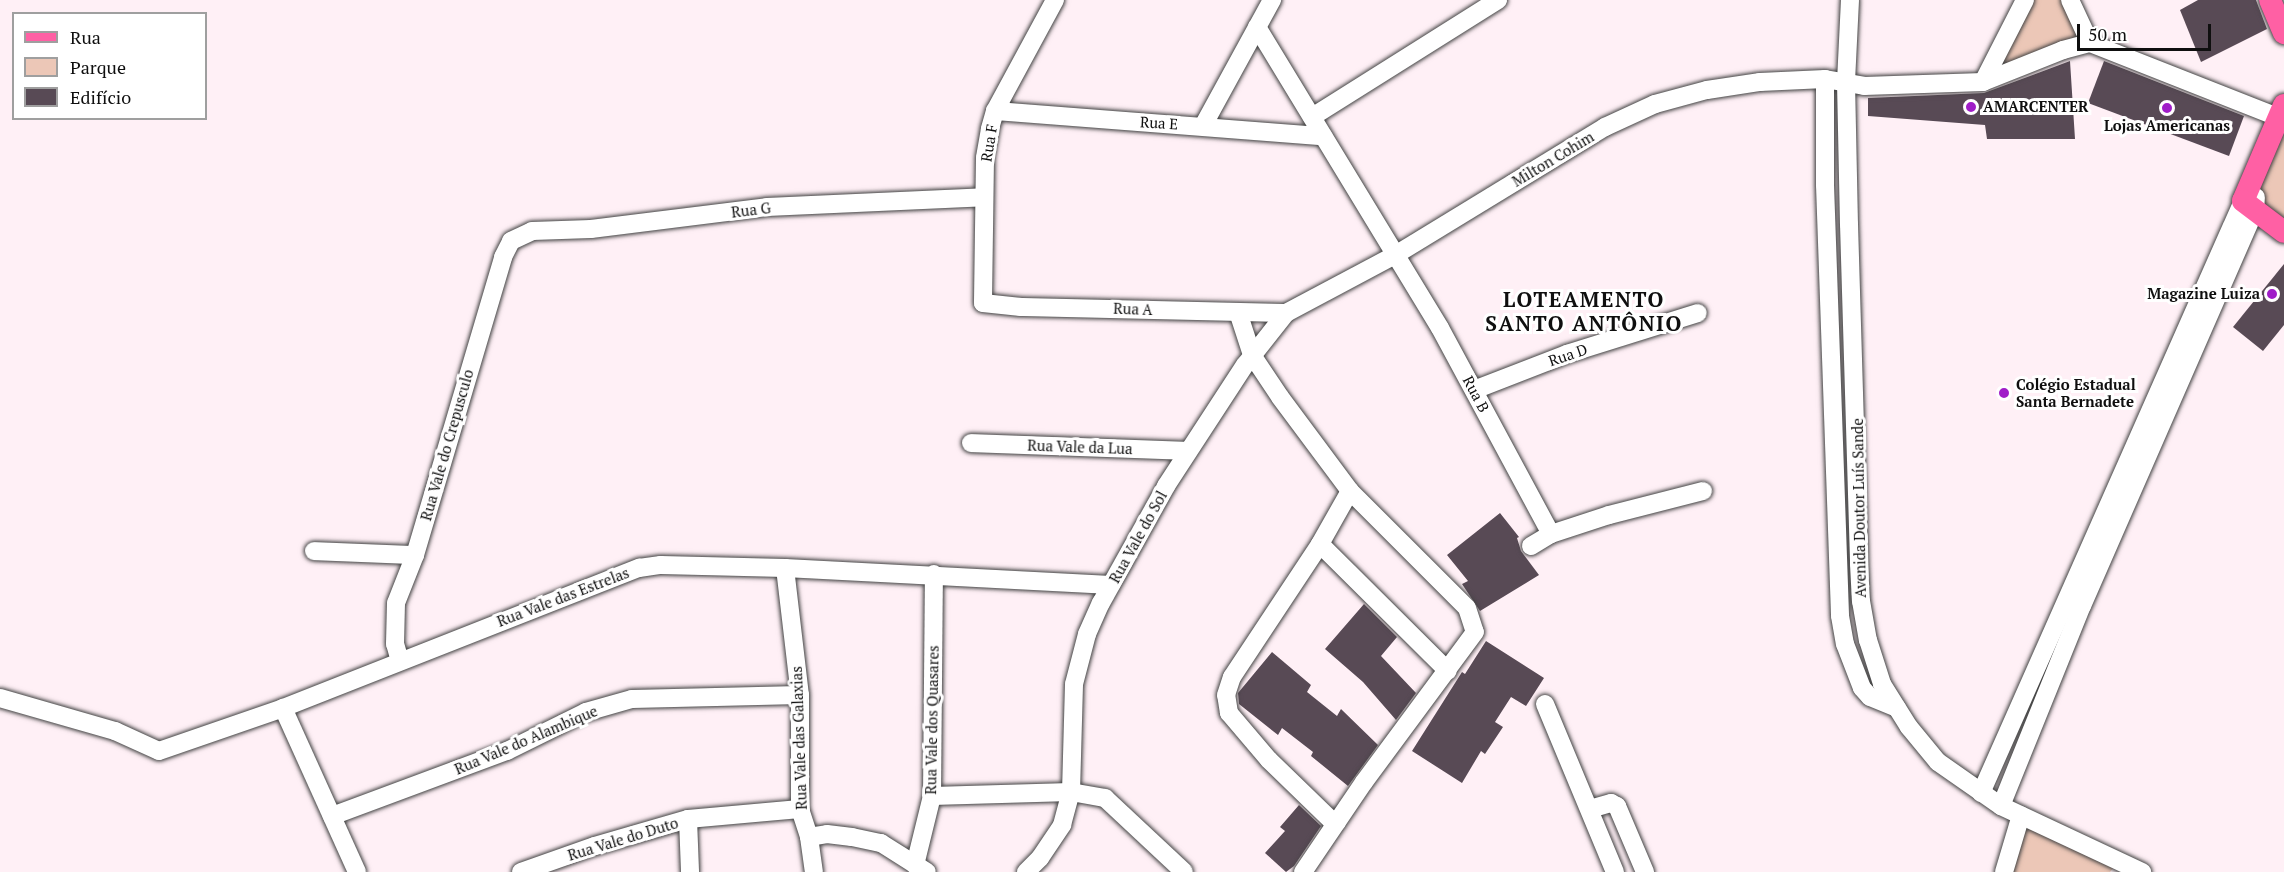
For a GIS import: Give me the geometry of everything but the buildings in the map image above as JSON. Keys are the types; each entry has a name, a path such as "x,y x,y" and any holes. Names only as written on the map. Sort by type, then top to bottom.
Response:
{"main road":[{"path":"2270,0 2284,33"},
{"path":"2281,111 2256,174 2249,205 2284,232"}],"street":[{"name":"Rua F","path":"982,302 985,158 995,111 1055,0"},
{"path":"1203,126 1272,0"},
{"path":"1312,117 1498,0"},
{"name":"Avenida Doutor Luís Sande","path":"1850,0 1846,82 1861,601 1868,640 1879,673 1897,708 1938,762 2001,806 2116,868 2142,872"},
{"path":"1983,82 2025,0"},
{"path":"2070,0 2090,43 2281,111"},
{"name":"Rua B","path":"1257,27 1397,254 1474,390 1551,534"},
{"name":"Milton Cohim","path":"1286,313 1397,254 1605,127 1655,104 1707,90 1760,82 1826,80 1887,87 1983,82 2063,50 2090,43"},
{"path":"1826,80 1826,185 1840,616 1845,644 1862,688 1878,702 1897,708"},
{"name":"Rua E","path":"995,111 1323,136"},
{"name":"Rua G","path":"520,235 532,231 655,222 767,207 984,197"},
{"path":"1981,794 2098,551 2249,205"},
{"name":"Rua Vale do Crepusculo","path":"400,661 395,644 396,603 415,555 502,257 512,241 520,235"},
{"name":"Rua A","path":"982,302 1001,306 1286,313"},
{"path":"1238,312 1252,355 1265,377 1350,491 1426,566 1472,617 1475,632 1303,872"},
{"name":"Rua Vale do Sol","path":"1026,872 1040,858 1062,825 1071,792 1074,684 1087,634 1111,585 1166,486 1252,355 1286,313"},
{"name":"Rua D","path":"1474,390 1567,354 1698,313"},
{"name":"Rua Vale da Lua","path":"971,443 1188,452"},
{"path":"1337,822 1332,821 1269,760 1227,706 1227,690 1232,677 1320,544 1350,491"},
{"path":"1531,546 1551,534 1609,515 1703,491"},
{"path":"1320,544 1448,671"},
{"path":"314,551 415,555"},
{"path":"2001,806 2098,551"},
{"name":"Rua Vale das Estrelas","path":"0,698 115,731 159,751 283,708 639,568 661,565 785,568 1111,585"},
{"name":"Rua Vale das Galaxias","path":"785,568 800,695 800,809 809,837 814,872"},
{"name":"Rua Vale dos Quasares","path":"921,868 932,796 934,574"},
{"name":"Rua Vale do Alambique","path":"332,816 507,751 586,712 632,699 800,695"},
{"path":"1545,704 1615,872"},
{"path":"283,708 357,872"},
{"path":"2012,727 2029,736"},
{"path":"932,796 1071,792 1105,798 1184,872"},
{"path":"1590,809 1611,803 1617,806 1645,872"},
{"name":"Rua Vale do Duto","path":"521,872 594,846 688,819 800,809"},
{"path":"2004,872 2021,815"},
{"path":"688,819 690,872"},
{"path":"809,837 835,835 882,843 921,868"}],"green space":[{"path":"2026,0 2069,0 2090,43 1983,82"},
{"path":"2284,104 2284,232 2256,210 2256,174"},
{"path":"2020,820 2117,864 2110,872 2004,872"}],"place":[{"name":"AMARCENTER","path":"1971,107"},
{"name":"Lojas Americanas","path":"2167,108"},
{"name":"Magazine Luiza","path":"2272,294"},
{"name":"Colégio Estadual Santa Bernadete","path":"2004,393"}],"district":[{"name":"LOTEAMENTO SANTO ANTÔNIO","path":"1584,311"}]}
